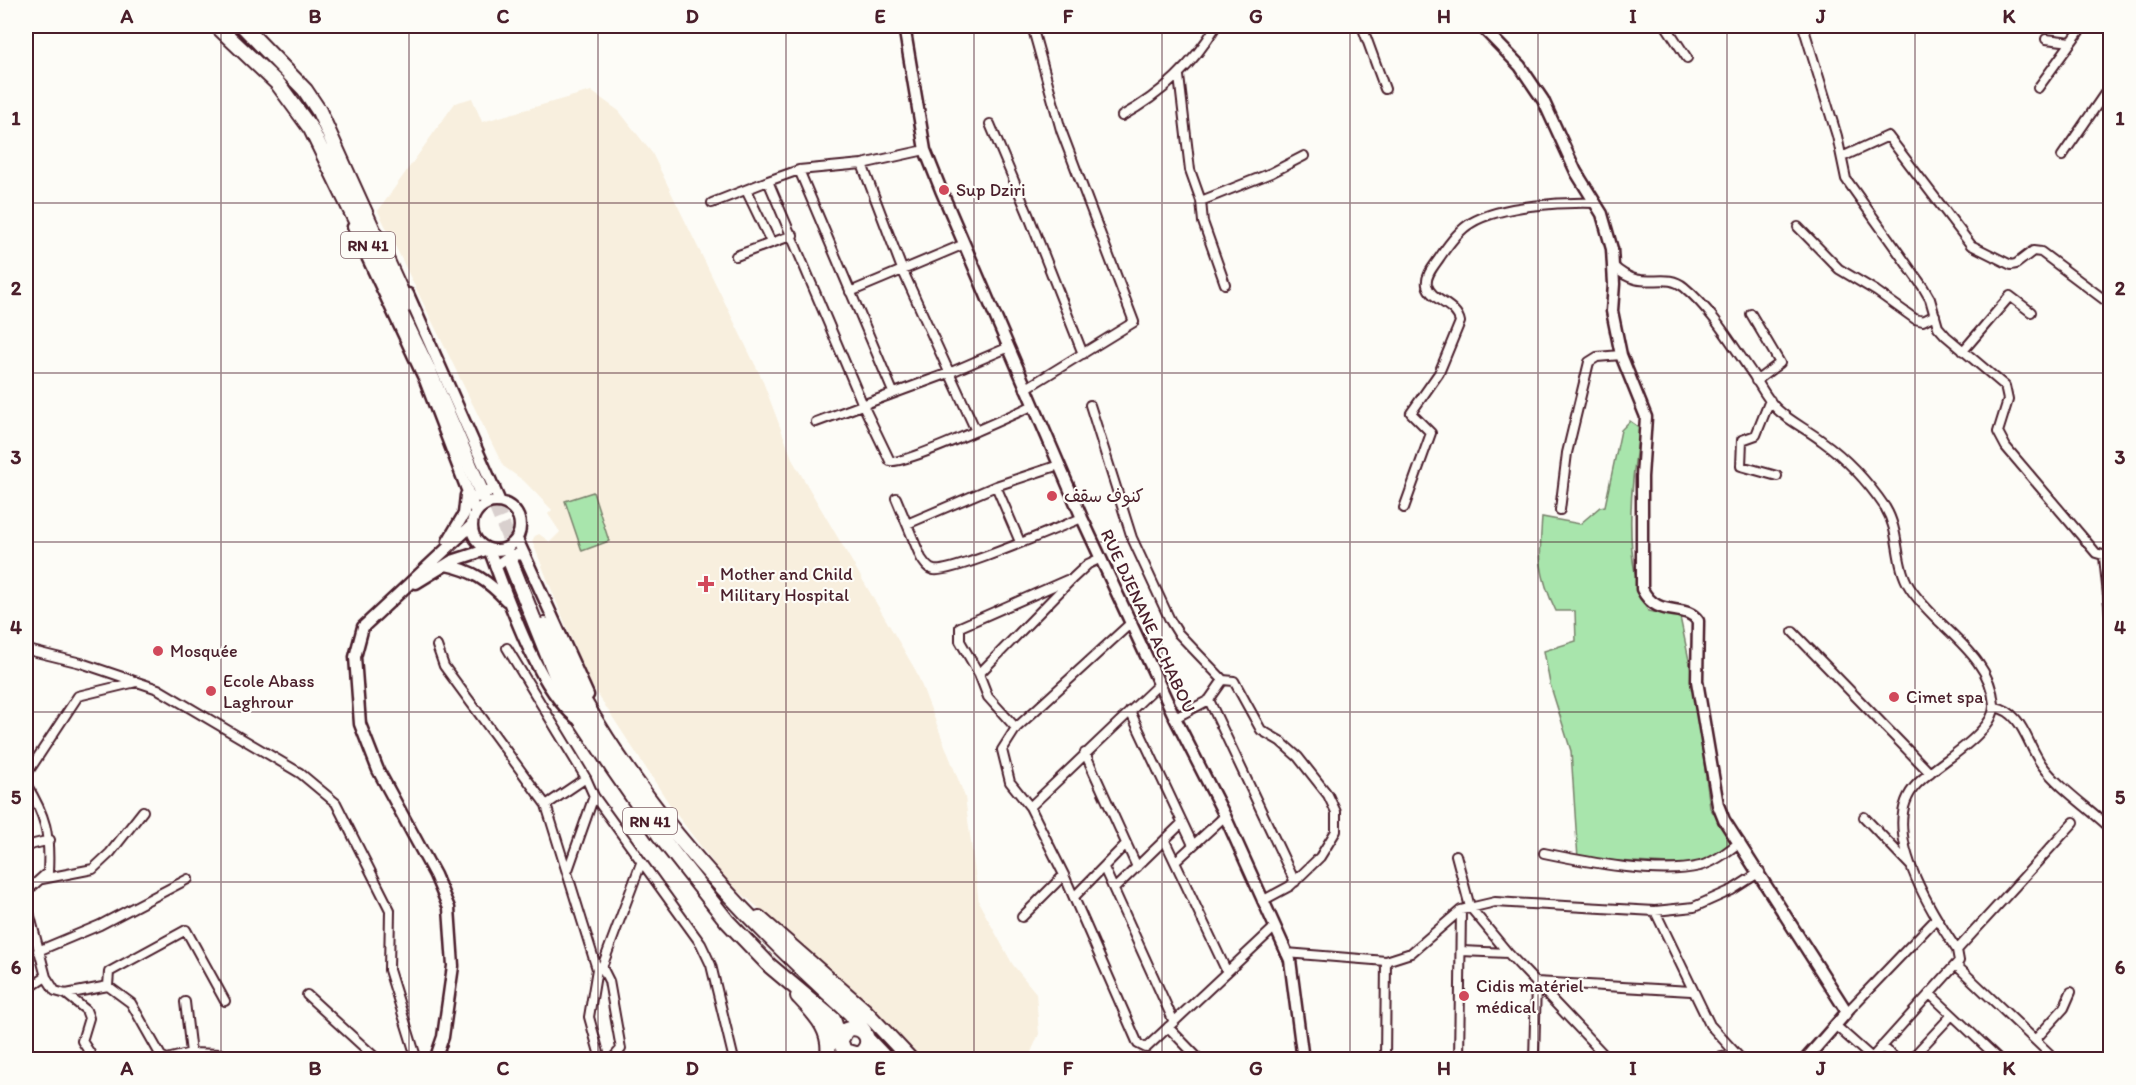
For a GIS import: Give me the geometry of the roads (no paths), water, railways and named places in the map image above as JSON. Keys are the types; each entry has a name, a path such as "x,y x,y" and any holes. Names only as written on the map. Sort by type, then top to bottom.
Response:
{"highway":[{"name":"RN 41","path":"217,26 265,70 292,101 311,129 355,206"},
{"name":"RN 41","path":"243,26 314,101 355,206 479,489"},
{"name":"RN 41","path":"518,559 557,678 685,868 727,921 770,966 833,1019 840,1044"},
{"name":"RN 41","path":"589,723 672,830 759,928 850,1013 887,1059"},
{"path":"726,890 781,934 864,1010 911,1059"},
{"path":"770,966 819,1020 826,1032 827,1059"},
{"path":"855,1027 866,1035 866,1049 857,1057 840,1044 846,1030 855,1027"}],"street":[{"name":"RUE DJENANE ACHABOU","path":"904,26 925,150 962,245 1082,518 1132,622 1174,718 1225,816 1290,960 1303,1059"},
{"path":"1025,389 1134,322 1061,130 1032,26"},
{"path":"1122,116 1144,103 1179,76 1200,51 1216,26"},
{"path":"1362,26 1385,89"},
{"path":"1481,26 1506,48 1532,82 1551,116 1576,172 1596,203 1612,249 1612,311 1621,355 1646,417 1642,477 1642,589 1647,600 1656,607 1693,615 1698,621 1697,681 1718,805 1724,820 1760,872 1847,1012"},
{"path":"1666,26 1687,58"},
{"path":"1803,26 1842,157 1846,179 1923,287 1946,336 2005,386 2008,400 1998,432 2006,447 2081,537 2096,553 2107,557 2110,615"},
{"path":"2038,88 2083,26"},
{"path":"2046,39 2071,42"},
{"path":"1179,76 1190,170 1201,201 1203,222 1226,284"},
{"path":"2062,156 2110,86"},
{"path":"990,124 1029,214 1083,354"},
{"path":"1842,157 1888,136 1971,245 2011,265 2016,264 2033,251 2041,252 2110,304"},
{"path":"712,203 799,170 862,164 925,150"},
{"path":"1201,201 1271,173 1304,156"},
{"path":"862,164 902,269 976,431"},
{"path":"799,170 893,392"},
{"path":"768,181 888,459 893,462 976,431 1032,406"},
{"path":"746,190 771,242"},
{"path":"1404,507 1431,433 1411,413 1439,373 1460,322 1452,308 1429,289 1427,282 1429,274 1446,248 1475,221 1515,208 1596,203"},
{"path":"355,206 359,243 479,489 517,513 521,525 517,539 518,559 588,695 589,723"},
{"path":"1798,227 1839,269 1876,291 1915,319 1923,321 1935,315"},
{"path":"736,256 793,235"},
{"path":"850,292 962,245"},
{"path":"1613,266 1625,277 1638,282 1669,280 1681,285 1722,329 1770,400 1785,416 1823,442 1871,488 1895,524 1899,559 1910,588 1982,669 1990,685 1995,707 1989,722 1978,734 1916,785 1905,801 1903,816 1905,843 1917,883 1936,919 1957,950 1957,966 1871,1059 1836,1026"},
{"path":"1963,351 2010,296 2031,312"},
{"path":"1751,314 1780,363 1756,381"},
{"path":"816,422 949,373 1007,348"},
{"path":"1560,510 1567,453 1589,362 1597,357 1621,355"},
{"path":"1770,400 1756,435 1742,440 1740,466 1777,476"},
{"path":"1090,405 1132,538 1170,620 1178,633 1223,680 1234,681 1261,730 1280,741 1298,757 1328,795 1336,812 1336,831 1320,856 1295,882 1262,901"},
{"path":"907,524 996,486 1059,465"},
{"path":"996,486 1020,542"},
{"path":"444,1059 443,1037 453,966 449,908 435,875 378,770 360,724 355,657 363,627 472,525 479,489"},
{"path":"440,554 479,489"},
{"path":"896,498 921,558 926,566 934,570 961,565 1082,518"},
{"path":"476,513 491,502 501,502"},
{"path":"472,525 476,540 489,549 519,630 560,703 589,723"},
{"path":"398,594 446,565 489,549 502,550 517,539"},
{"path":"496,566 511,555 518,559"},
{"path":"979,674 1072,578 1088,564 1101,558"},
{"path":"446,565 470,571 487,580 509,603"},
{"path":"1016,728 988,697 979,674 960,641 959,630 964,624 1034,597 1072,578"},
{"path":"1132,622 1016,728 1003,746 1004,761 1010,782 1030,807 1064,875 1138,1044 1146,1048 1274,928"},
{"path":"1793,632 1930,773"},
{"path":"437,646 444,666 546,805 600,968 609,981 621,1049 612,1059 601,1059 589,1017 600,968 641,863"},
{"path":"507,648 586,778 594,796 701,944 711,965 734,1059"},
{"path":"32,651 81,663 158,689 300,773 336,803 390,910 389,970 417,1059"},
{"path":"1174,718 1209,699 1223,680"},
{"path":"26,775 78,696 136,682"},
{"path":"1030,807 1159,684"},
{"path":"1209,699 1295,882"},
{"path":"1995,707 2007,709 2020,723 2030,747 2043,767 2110,828"},
{"path":"1130,711 1193,845"},
{"path":"1085,753 1137,867"},
{"path":"546,805 586,778"},
{"path":"26,784 48,829 50,840 48,872 26,892"},
{"path":"568,870 594,796"},
{"path":"42,879 93,869 110,853 144,811"},
{"path":"1175,862 1225,816"},
{"path":"1864,817 1912,867"},
{"path":"1957,950 2074,822"},
{"path":"1114,889 1182,823"},
{"path":"26,846 50,840"},
{"path":"1166,841 1227,972"},
{"path":"1544,853 1588,862 1684,868 1703,865 1740,842"},
{"path":"1074,897 1126,844"},
{"path":"1456,855 1470,907 1508,953 1608,1059 1648,1059"},
{"path":"1104,868 1171,1024 1200,1059"},
{"path":"1286,953 1386,961 1411,953 1461,910 1470,907 1495,902 1654,911 1694,908 1732,890 1760,872"},
{"path":"1022,917 1064,875"},
{"path":"38,951 100,925 188,879"},
{"path":"26,901 46,977 56,992 66,994 108,986 131,1003 161,1056 167,1059 191,1053 221,1054 228,1059"},
{"path":"1459,1059 1461,910"},
{"path":"1654,911 1691,991 1710,1025 1739,1057"},
{"path":"1804,1059 1936,919"},
{"path":"108,986 110,972 186,930 225,1001"},
{"path":"1461,951 1508,953"},
{"path":"1385,1059 1386,961"},
{"path":"1957,966 2056,1059"},
{"path":"26,990 46,977"},
{"path":"1536,982 1691,991"},
{"path":"1534,1059 1536,982"},
{"path":"2035,1040 2064,1008 2072,992"},
{"path":"66,994 86,1010 89,1018 82,1041 90,1053"},
{"path":"1930,994 2001,1059"},
{"path":"308,995 378,1059"},
{"path":"185,1002 191,1053"},
{"path":"1911,1059 1952,1015"},
{"path":"435,1059 443,1037"},
{"path":"833,1059 840,1044"},
{"path":"1882,1046 1897,1059"},
{"path":"1186,1059 1193,1052"},
{"path":"1708,1059 1739,1057"}],"tunnel":[{"path":"487,486 518,561"}],"place":[{"name":"Sup Dziri","path":"944,190"},
{"name":"كنوف سقف","path":"1052,496"},
{"name":"Mother and Child Military Hospital","path":"706,584"},
{"name":"Mosquée","path":"158,651"},
{"name":"Ecole Abass Laghrour","path":"211,691"},
{"name":"Cimet spa","path":"1894,697"},
{"name":"Cidis matériel médical","path":"1464,996"}]}
